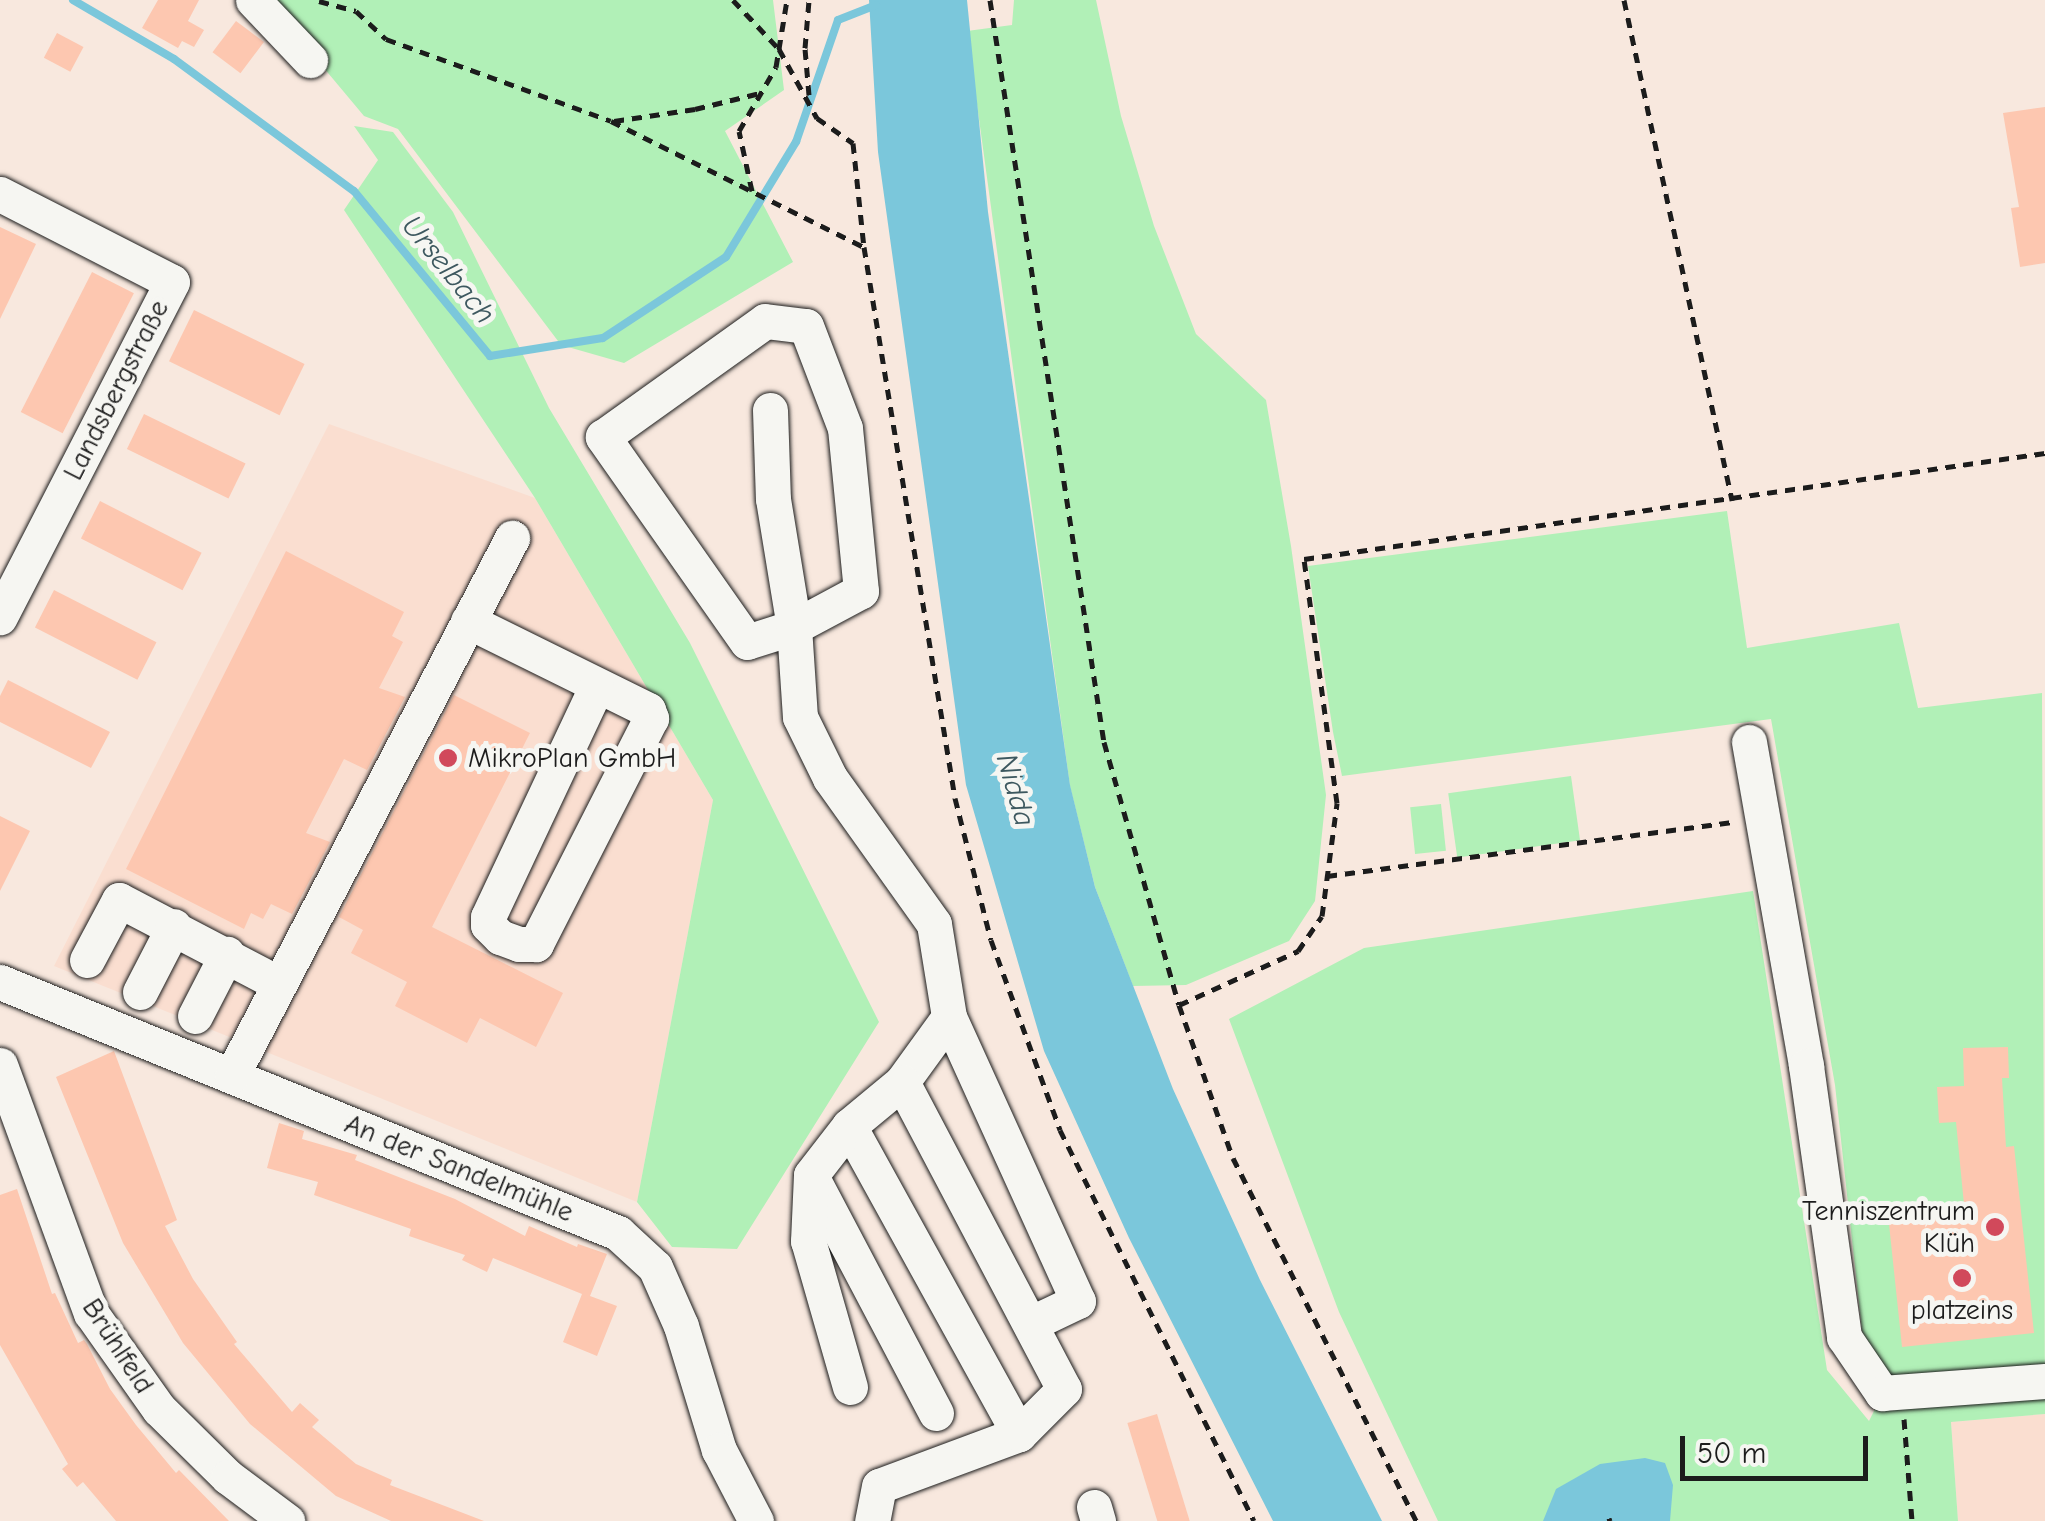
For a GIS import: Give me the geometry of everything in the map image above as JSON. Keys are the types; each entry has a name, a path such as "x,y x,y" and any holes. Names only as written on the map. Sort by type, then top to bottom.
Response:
{"street":[{"path":"254,0 310,60"},
{"name":"Landsbergstraße","path":"0,194 172,282 0,617"},
{"path":"765,321 806,326 845,428 860,590 794,628 747,642 603,437 765,321"},
{"path":"770,410 773,499 794,628 800,717 830,778 934,924 949,1017 1078,1301 1030,1324"},
{"path":"232,1074 512,538"},
{"path":"468,621 596,688 648,710 651,718 536,944 519,944 500,937 488,925 488,917 596,688"},
{"path":"1749,742 1765,818 1844,1336 1882,1393 2045,1381"},
{"path":"87,960 119,900 278,982"},
{"path":"140,992 174,926"},
{"path":"195,1016 227,954"},
{"name":"An der Sandelmühle","path":"0,982 618,1233 655,1268 681,1326 719,1450 756,1521"},
{"path":"850,1386 808,1241 811,1175 849,1126 902,1082 949,1017"},
{"name":"Brühlfeld","path":"0,1065 91,1313 160,1409 228,1477 287,1521"},
{"path":"872,1521 879,1486 1019,1434 1064,1390 902,1082"},
{"path":"849,1126 1019,1434"},
{"path":"811,1175 936,1413"}],"path":[{"path":"323,0 319,1 356,11 386,39 611,121 864,247"},
{"path":"733,0 778,50 809,98 817,118 853,144 864,247 955,798 991,940 1060,1130 1254,1521"},
{"path":"752,191 739,130 776,67 787,0"},
{"path":"809,0 805,48 809,98"},
{"path":"990,0 1104,742 1178,1006 1233,1158 1416,1521"},
{"path":"1624,0 1732,500"},
{"path":"611,121 695,109 762,92"},
{"path":"1178,1006 1298,951 1322,916 1338,803 1304,560 2045,454"},
{"path":"1327,876 1765,818"},
{"path":"1903,1391 1912,1521"}],"shaded area":[{"path":"329,424 535,498 713,800 637,1202 54,966"},
{"path":"2045,1414 2045,1521 1958,1521 1951,1422"}],"green space":[{"path":"267,0 773,0 784,90 725,131 793,262 624,363 561,345 398,129 364,116"},
{"path":"1014,0 1096,0 1121,116 1154,226 1196,334 1266,400 1326,795 1315,901 1289,941 1186,985 1133,986 1095,887 1070,786 967,31 1012,25"},
{"path":"354,126 393,132 453,212 549,408 690,643 879,1022 737,1249 672,1247 637,1202 713,800 535,498 344,210 378,160"},
{"path":"1727,511 1747,648 1899,623 1918,708 2042,693 2045,1414 1951,1422 1958,1521 1438,1521 1339,1312 1229,1019 1364,948 1753,891 1827,1370 1869,1421 1888,1383 1862,1331 1835,1085 1771,719 1342,776 1333,732 1308,566"},
{"path":"1571,776 1580,840 1457,858 1448,793"},
{"path":"1441,804 1446,851 1415,854 1410,807"}],"water":[{"name":"Nidda","path":"869,0 967,0 988,212 1070,785 1095,887 1173,1089 1260,1280 1382,1521 1273,1521 1129,1238 1044,1051 966,785 878,152"},
{"path":"1645,1458 1665,1463 1673,1485 1670,1521 1543,1521 1556,1489 1600,1464"}],"building":[{"path":"158,0 199,0 188,21 204,30 194,47 182,41 178,48 142,28"},
{"path":"236,21 264,42 240,73 213,52"},
{"path":"57,33 83,47 70,72 44,58"},
{"path":"2045,107 2045,263 2020,267 2011,208 2019,207 2003,113"},
{"path":"0,227 36,244 0,319"},
{"path":"92,272 134,293 63,433 21,412"},
{"path":"194,310 305,364 280,415 169,361"},
{"path":"144,414 246,464 228,499 127,449"},
{"path":"100,501 202,553 183,590 81,538"},
{"path":"286,551 404,612 392,636 403,642 379,688 405,697 367,770 344,759 306,833 330,842 292,914 271,904 263,919 251,913 244,929 126,869"},
{"path":"54,590 156,642 137,680 35,627"},
{"path":"8,680 110,732 91,768 0,722 0,696"},
{"path":"454,695 530,733 432,927 563,993 536,1047 480,1018 467,1043 395,1006 407,982 351,953 363,930 339,917"},
{"path":"0,816 30,831 0,891"},
{"name":"platzeins","path":"2008,1047 2009,1078 2002,1078 2006,1147 2014,1146 2034,1333 1902,1347 1889,1224 1965,1215 1956,1122 1939,1123 1937,1087 1964,1086 1963,1048"},
{"path":"114,1051 177,1220 165,1226 193,1279 237,1342 234,1344 292,1412 300,1403 319,1420 312,1427 356,1464 392,1480 390,1485 484,1521 391,1521 336,1496 250,1424 183,1343 123,1243 56,1077"},
{"path":"279,1123 304,1131 302,1139 357,1155 355,1160 455,1199 525,1236 529,1226 577,1247 578,1244 607,1254 590,1296 617,1306 597,1356 563,1342 582,1294 493,1258 487,1272 462,1260 465,1255 409,1236 411,1229 314,1195 318,1182 267,1168"},
{"path":"17,1189 52,1294 55,1293 78,1343 84,1340 110,1389 176,1473 179,1470 229,1521 116,1521 83,1482 77,1487 62,1469 68,1464 0,1345 0,1195"},
{"path":"1157,1414 1190,1521 1157,1521 1127,1423"}],"waterway":[{"name":"Urselbach","path":"73,0 174,59 354,191 490,356 603,338 726,257 796,142 838,20 876,5"}],"place":[{"name":"MikroPlan GmbH","path":"448,758"},
{"name":"Tenniszentrum Klüh","path":"1995,1227"},
{"name":"platzeins","path":"1962,1278"}]}
